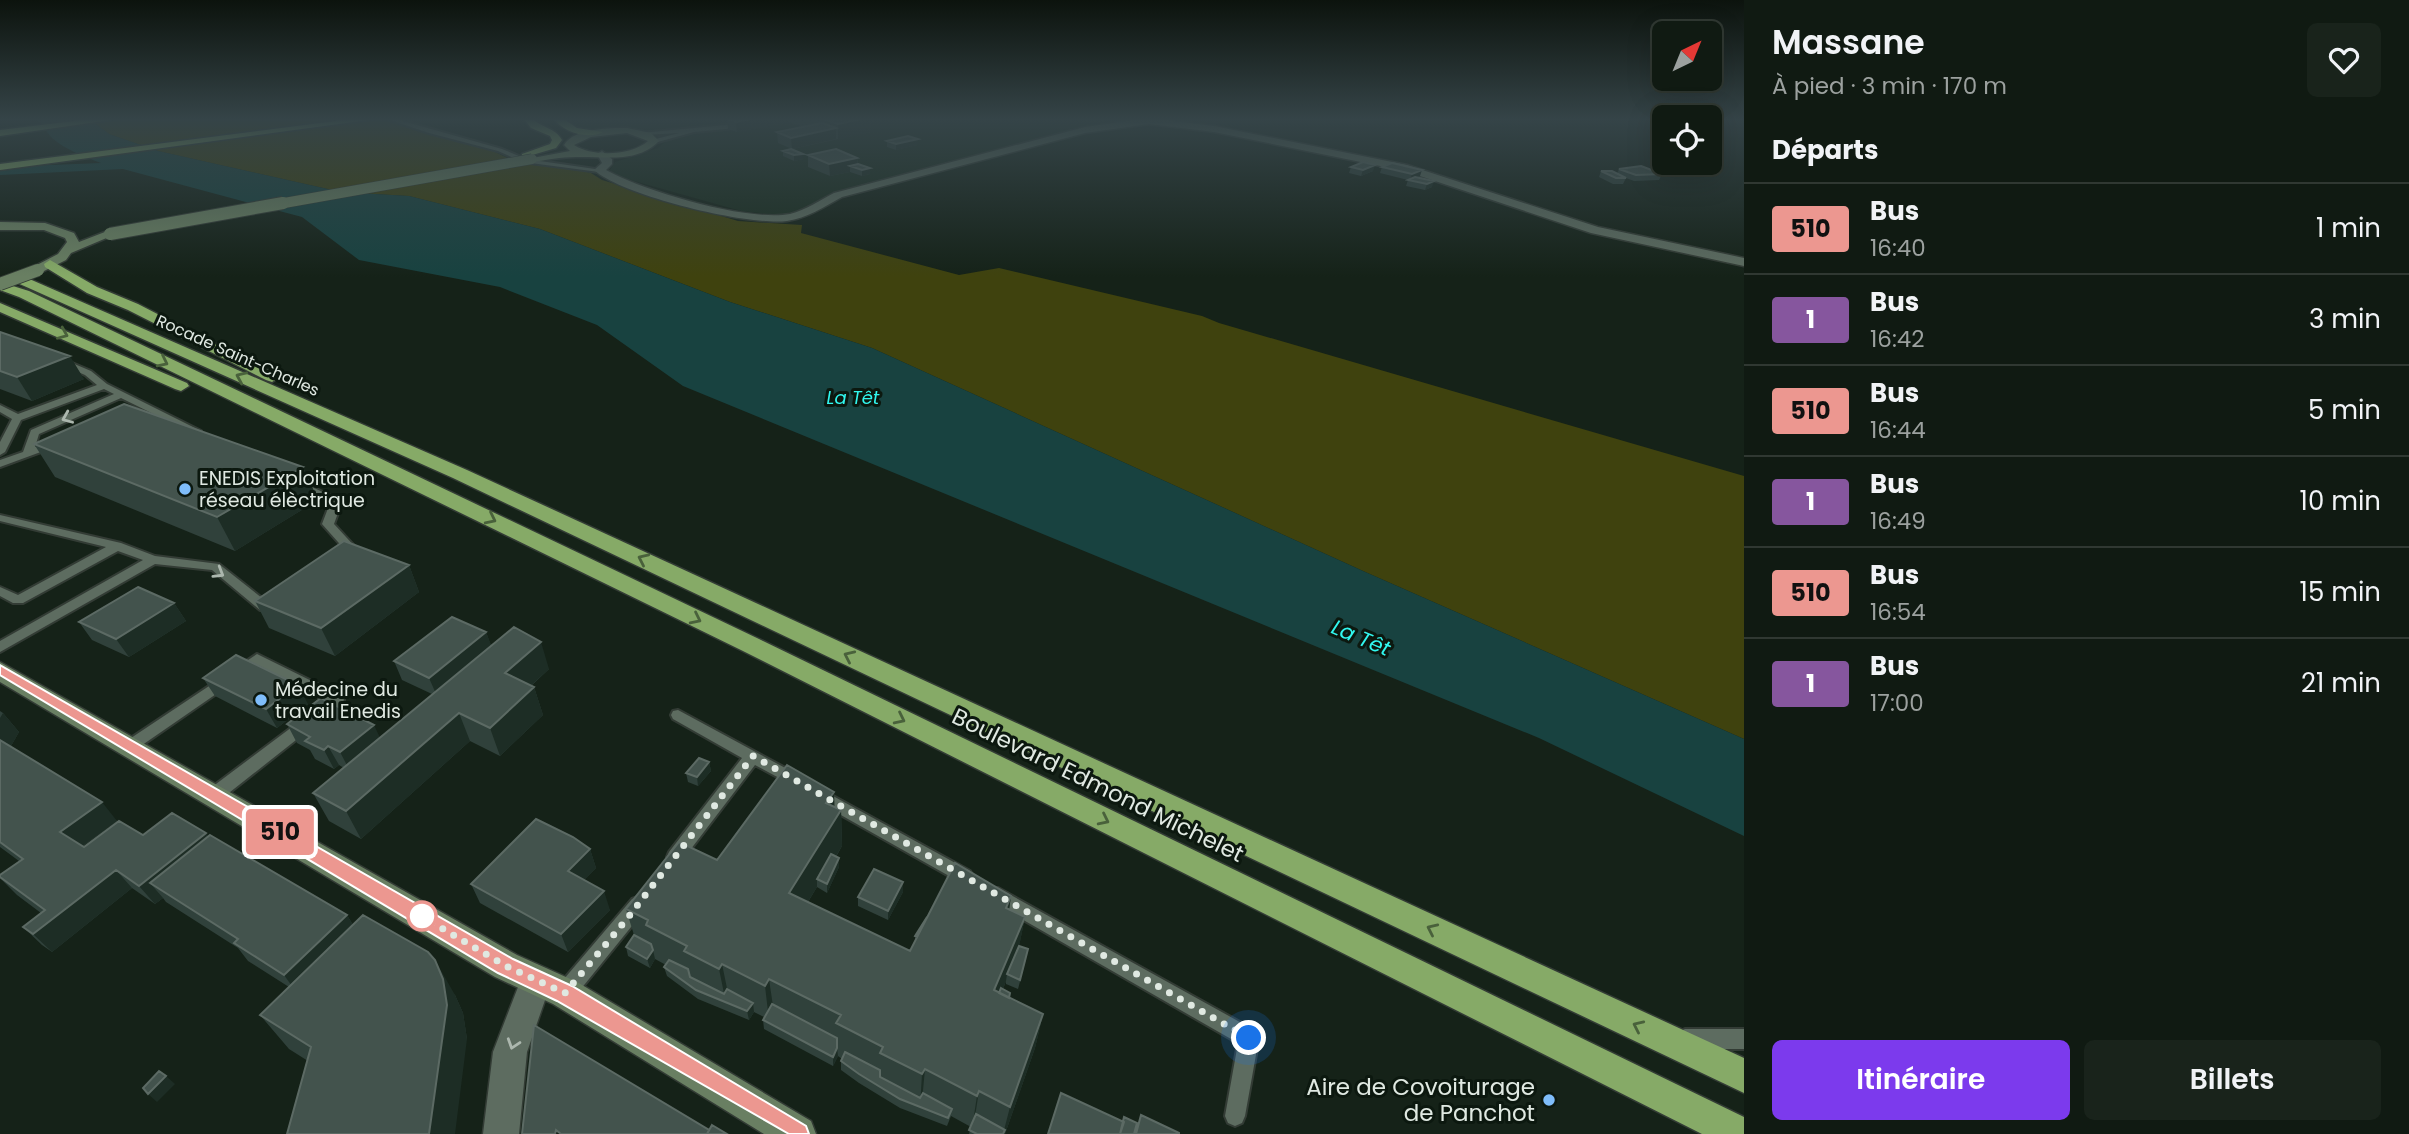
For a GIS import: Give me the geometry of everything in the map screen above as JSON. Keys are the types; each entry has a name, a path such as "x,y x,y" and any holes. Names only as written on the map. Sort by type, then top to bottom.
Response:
{"highway":[{"path":"44,267 133,306 460,474"},
{"name":"Rocade Saint-Charles","path":"0,272 45,288 122,325 460,474"},
{"name":"Rocade Saint-Charles","path":"0,285 24,294 429,489"},
{"path":"0,307 429,489"},
{"name":"Boulevard Edmond Michelet","path":"460,474 1744,1076"},
{"name":"Boulevard Edmond Michelet","path":"429,489 1740,1134"}],"main road":[{"path":"0,226 106,231 449,171"},
{"path":"62,231 70,236 73,242 69,250"},
{"path":"0,285 44,267 69,250 106,231"},
{"path":"0,671 506,966 550,987 798,1134"}],"street":[{"path":"601,171 619,181 696,204 747,216 786,218 814,209 838,195 932,171"},
{"path":"1416,171 1595,230 1744,261"},
{"path":"501,1134 510,1052 550,987"}],"lane":[{"path":"61,362 88,373 104,386 123,394 137,407 204,435"},
{"path":"0,452 17,418 104,386"},
{"path":"27,455 35,432 123,394"},
{"path":"0,408 17,418"},
{"path":"0,464 62,440"},
{"path":"288,478 336,502 328,524 352,550 346,565"},
{"path":"0,518 117,546 153,560 215,567 265,607 277,603"},
{"path":"0,591 18,600 117,546"},
{"path":"0,647 153,560"},
{"path":"130,746 257,659 337,699 214,795"},
{"path":"678,715 1249,1038 1235,1116"},
{"path":"550,987 656,882 753,756"},
{"path":"1667,1040 1712,1037 1744,1039"}],"shaded area":[{"path":"247,171 583,171 602,180 738,221 802,225 801,233 959,275 999,268 1202,316 1744,476 1744,739 1363,571 872,348 730,302 540,229 409,196 341,192"},
{"path":"611,171 916,171 846,189 799,212 779,215 741,211 616,176"}],"water":[{"name":"La Têt","path":"0,171 84,171 0,175"},
{"name":"La Têt","path":"130,171 247,171 341,192 409,196 540,229 730,302 872,348 1363,571 1744,739 1744,836 1539,738 683,386 597,325 500,287 359,260 302,217"}],"building":[{"path":"1399,171 1420,171 1412,174"},
{"path":"1601,171 1612,171 1626,178 1616,178"},
{"path":"1624,171 1652,171 1652,174 1636,175"},
{"path":"1415,177 1434,181 1427,184 1408,180"},
{"path":"0,332 70,356 17,377 0,371"},
{"path":"124,404 303,467 217,517 34,444"},
{"path":"344,541 409,565 321,628 255,601"},
{"path":"138,587 174,603 116,639 79,622"},
{"path":"452,617 486,632 429,678 394,661"},
{"path":"514,627 541,642 505,673 534,687 490,728 459,713 346,811 313,793"},
{"path":"236,655 298,685 266,709 203,678"},
{"path":"321,698 374,725 340,752 328,746 324,750 305,741 310,737 287,724"},
{"path":"0,740 102,802 60,832 84,847 119,821 143,835 172,813 206,833 139,886 116,870 33,934 23,927 45,910 0,877 23,859 0,842"},
{"path":"699,758 709,762 697,777 686,773"},
{"path":"787,765 834,792 826,803 841,810 789,893 910,951 955,863 1011,896 1006,908 1025,917 994,990 1043,1014 1010,1107 979,1091 977,1096 925,1069 922,1074 880,1053 883,1047 836,1023 841,1015 769,979 765,986 722,964 719,969 684,951 687,946 646,925 648,920 626,909 679,842 717,860"},
{"path":"536,819 573,837 590,849 568,871 604,891 561,934 471,884"},
{"path":"210,835 347,915 284,975 234,943 238,939 150,883"},
{"path":"831,854 839,858 827,884 817,879"},
{"path":"874,869 903,882 888,911 858,897"},
{"path":"363,915 428,952 435,960 443,979 447,1005 429,1134 287,1134 311,1047 260,1015"},
{"path":"634,935 651,944 653,950 647,959 626,947"},
{"path":"1019,946 1028,949 1020,980 1007,974"},
{"path":"669,960 688,969 690,977 724,994 727,989 753,1003 747,1011 696,990 664,967"},
{"path":"1001,988 1010,993 1009,998 999,993"},
{"path":"772,1004 837,1038 833,1057 763,1020"},
{"path":"534,1025 709,1130 707,1134 561,1134 556,1130 555,1134 522,1134"},
{"path":"845,1052 880,1070 880,1077 920,1098 923,1093 952,1109 948,1118 900,1099 859,1074 841,1061"},
{"path":"159,1071 166,1076 148,1094 143,1088"},
{"path":"1061,1093 1124,1122 1120,1134 1048,1134"},
{"path":"976,1114 1005,1130 1003,1134 977,1134 969,1130"},
{"path":"1141,1115 1179,1133 1179,1134 1136,1134"},
{"path":"1124,1117 1137,1123 1134,1134 1120,1134"},
{"path":"712,1125 727,1134 707,1134"}],"bus line":[{"name":"510","path":"0,671 506,966 565,993 798,1134"}],"place":[{"name":"ENEDIS Exploitation réseau élèctrique","path":"185,489"},
{"name":"Médecine du travail Enedis","path":"261,700"},
{"name":"Aire de Covoiturage de Panchot","path":"1549,1100"}],"route":[{"path":"422,916 416,913 506,966 565,993 626,920 753,756 1249,1038"}]}
